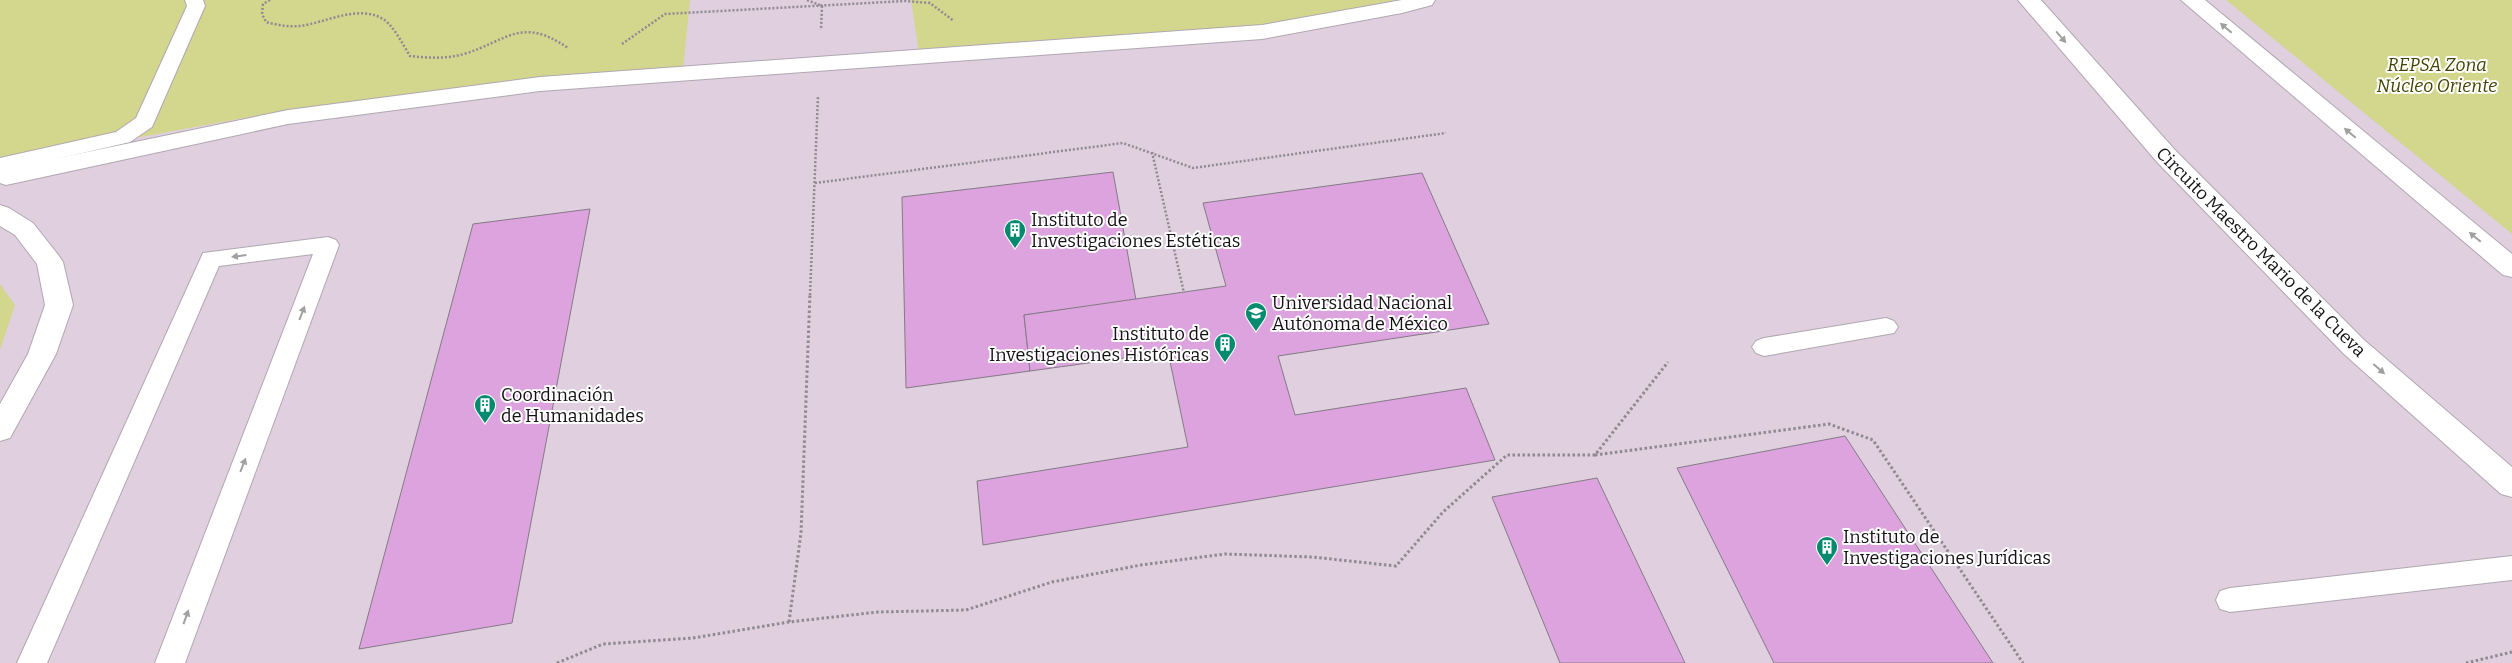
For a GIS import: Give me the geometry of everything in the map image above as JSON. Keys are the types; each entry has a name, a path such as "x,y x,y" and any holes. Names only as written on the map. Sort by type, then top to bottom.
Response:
{"street":[{"path":"3,171 288,116 540,84 1262,32 1402,7 1424,0"},
{"name":"Circuito Maestro Mario de la Cueva","path":"2030,0 2166,156 2354,347 2512,485"},
{"path":"2192,0 2512,268"},
{"path":"0,214 24,229 50,262 59,305 42,354 0,430"}],"lane":[{"path":"3,171 123,137 145,122 196,6 194,0"},
{"path":"32,663 211,259 328,245 170,663"},
{"path":"1764,347 1886,327"},
{"path":"2230,600 2512,568"}],"path":[{"path":"270,0 263,4 262,14 266,22 280,26 301,26 342,16 366,15 384,20 410,56 427,59 465,54 510,34 538,31 555,38 569,49"},
{"path":"807,0 822,6"},
{"path":"616,46 640,32 651,21 665,14 905,1 930,3 956,22"},
{"path":"789,622 801,533 822,6"},
{"path":"815,183 1123,143 1193,168 1446,133"},
{"path":"1152,152 1184,293"},
{"path":"1595,455 1668,362"},
{"path":"557,663 603,644 693,638 789,622 878,612 966,610 1052,582 1141,565 1225,554 1312,556 1396,566 1443,512 1507,455 1595,455 1829,424 1873,440 2023,663"},
{"path":"2466,663 2512,652"}],"shaded area":[{"name":"Universidad Nacional Autónoma de México","path":"0,0 2512,0 2512,663 0,663"}],"green space":[{"path":"0,0 690,0 683,70 547,78 287,110 0,163"},
{"path":"911,0 1396,0 1259,29 919,53"},
{"name":"REPSA Zona Núcleo Oriente","path":"2226,0 2512,0 2512,234"},
{"path":"0,284 15,305 0,350"}],"building":[{"name":"Instituto de Investigaciones Estéticas","path":"1113,172 1136,300 1024,315 1030,371 906,388 902,197"},
{"name":"Instituto de Investigaciones Históricas","path":"1422,173 1489,324 1278,356 1295,415 1466,388 1495,460 983,545 977,481 1188,447 1168,352 1030,371 1024,315 1226,286 1203,203"},
{"name":"Coordinación de Humanidades","path":"590,209 512,623 359,649 473,224"},
{"name":"Instituto de Investigaciones Jurídicas","path":"1845,436 1993,663 1774,663 1677,468"},
{"path":"1597,478 1685,663 1560,663 1492,497"}],"place":[{"name":"Instituto de Investigaciones Estéticas","path":"1015,249"},
{"name":"Universidad Nacional Autónoma de México","path":"1256,332"},
{"name":"Instituto de Investigaciones Históricas","path":"1225,363"},
{"name":"Coordinación de Humanidades","path":"485,424"},
{"name":"Instituto de Investigaciones Jurídicas","path":"1827,566"}]}
